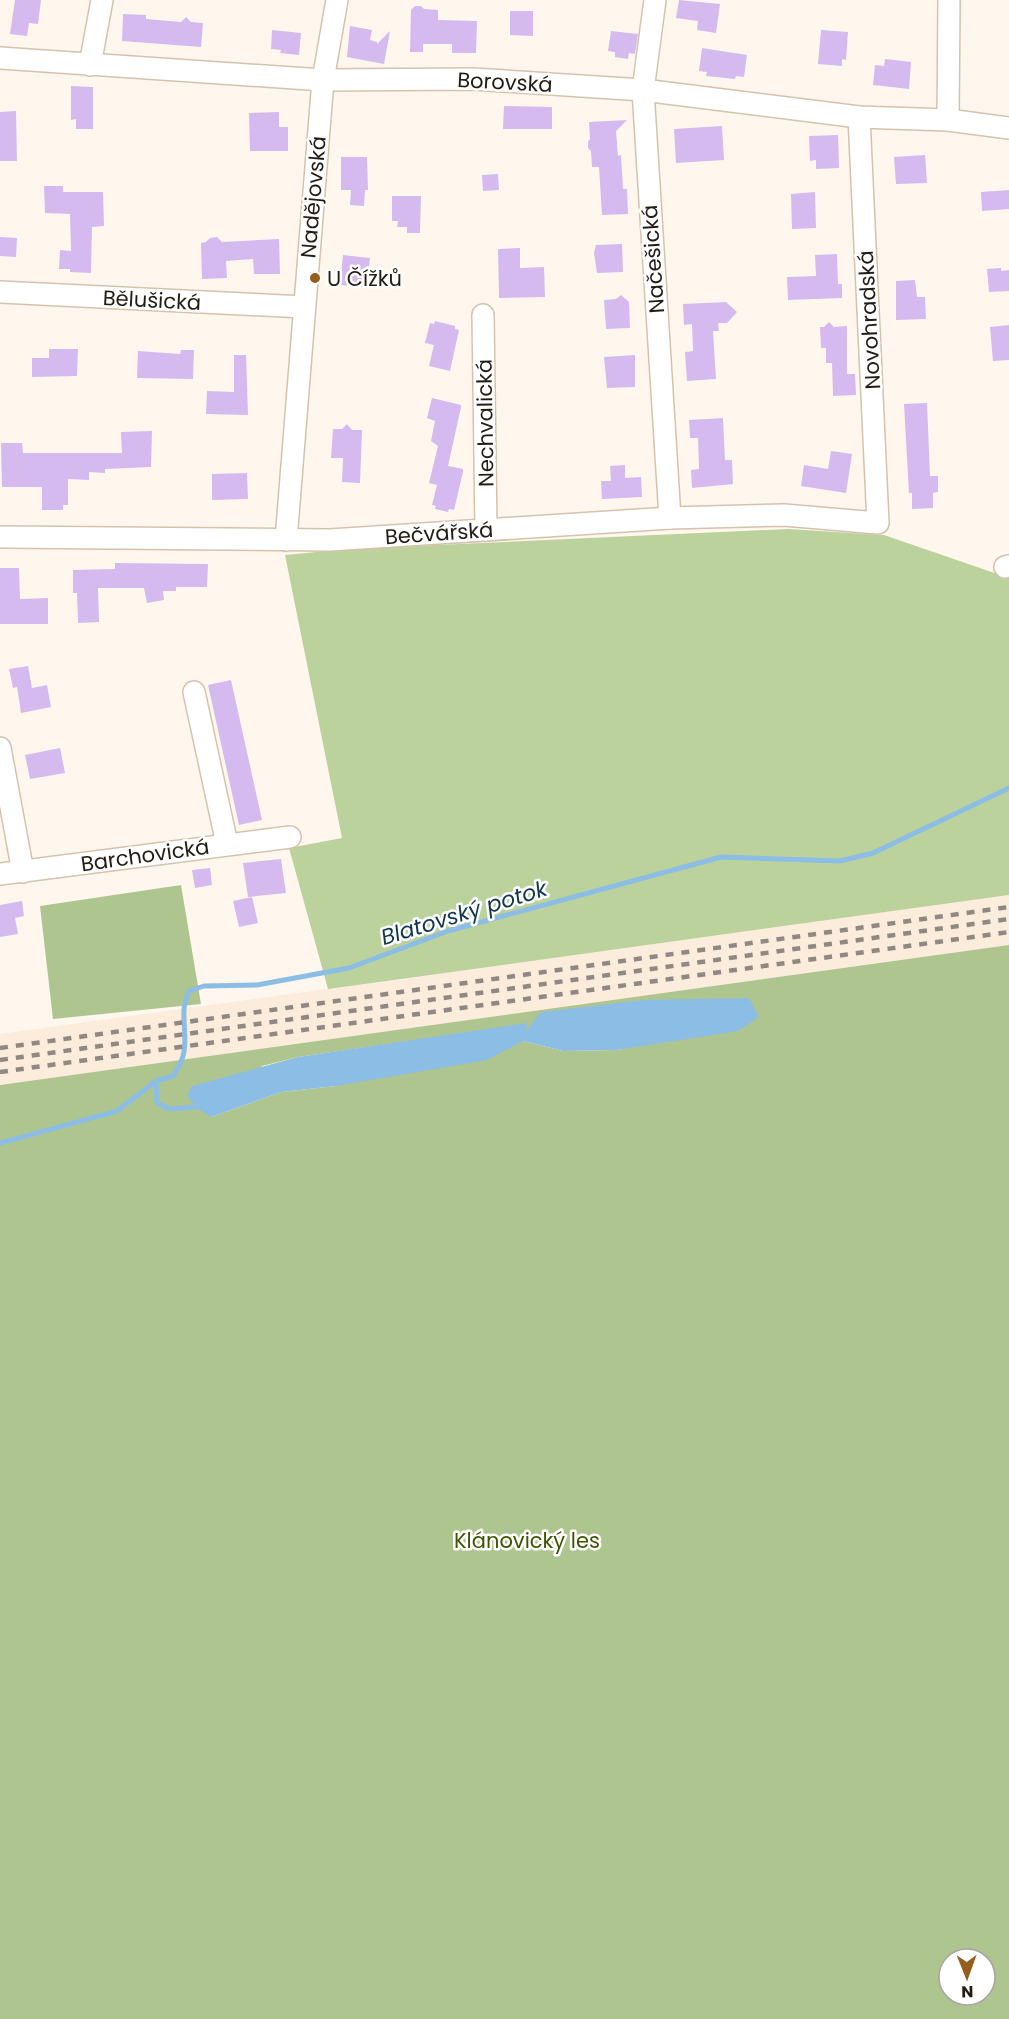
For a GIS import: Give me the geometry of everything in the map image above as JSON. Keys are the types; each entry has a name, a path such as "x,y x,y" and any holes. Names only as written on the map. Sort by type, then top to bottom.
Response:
{"street":[{"path":"90,64 102,0"},
{"name":"Nadějovská","path":"286,540 323,80 337,0"},
{"name":"Načešická","path":"655,0 643,90 670,518"},
{"path":"948,120 949,0"},
{"name":"Borovská","path":"0,58 323,80 473,79 643,90 859,117 948,120 1009,128"},
{"name":"Novohradská","path":"859,117 878,523"},
{"name":"Bělušická","path":"0,292 304,307"},
{"name":"Nechvalická","path":"483,315 486,530"},
{"name":"Bečvářská","path":"0,537 330,540 670,518 784,515 878,523"},
{"path":"194,692 227,844"},
{"path":"0,748 23,872"},
{"name":"Barchovická","path":"0,874 290,837"}],"shaded area":[{"path":"1009,895 1009,945 0,1085 0,1034"}],"green space":[{"path":"788,529 884,535 1009,578 1009,895 328,989 289,848 342,838 285,555 348,549"},
{"path":"181,885 201,1004 53,1019 40,906"},
{"name":"Klánovický les","path":"1009,945 1009,2019 0,2019 0,1085","holes":["527,1024 336,1086 281,1092 211,1117 262,1066 298,1057","523,1041 639,1046 617,1050 563,1051"]}],"water":[{"path":"749,998 759,1017 738,1031 617,1050 563,1051 523,1041 487,1060 336,1086 281,1092 211,1117 197,1108 187,1096 192,1086 298,1057 527,1023 526,1031 541,1012 644,1000"}],"building":[{"path":"15,0 41,0 38,24 29,23 27,36 10,34"},
{"path":"679,0 720,4 716,33 697,30 698,21 676,18"},
{"path":"415,6 438,10 438,20 477,21 476,53 452,53 452,44 423,44 423,52 410,52 411,10"},
{"path":"510,11 533,11 533,36 510,35"},
{"path":"123,14 146,15 146,19 181,22 186,17 191,22 203,23 201,47 122,41"},
{"path":"350,26 372,30 370,40 377,44 390,31 384,64 347,57"},
{"path":"272,30 301,33 299,55 280,53 281,50 271,49"},
{"path":"821,30 848,32 846,60 842,59 842,66 818,64"},
{"path":"611,31 638,34 635,54 629,53 628,59 615,57 615,52 608,51"},
{"path":"702,48 747,55 744,77 736,76 735,79 706,76 707,72 699,71"},
{"path":"885,59 911,62 909,89 873,85 875,65 884,66"},
{"path":"71,86 93,87 93,129 76,129 76,119 71,120"},
{"path":"504,106 552,107 552,129 503,129"},
{"path":"16,111 17,161 0,161 0,112"},
{"path":"279,112 279,127 288,127 288,151 250,151 249,113"},
{"path":"627,120 616,131 618,156 621,155 623,189 627,189 628,214 602,215 599,167 592,167 591,151 588,148 589,122"},
{"path":"722,126 724,160 676,163 674,129"},
{"path":"838,135 839,168 816,169 816,160 810,161 809,136"},
{"path":"925,155 927,183 896,184 894,157"},
{"path":"341,157 367,157 368,190 365,190 364,206 350,205 351,190 341,190"},
{"path":"498,174 499,190 483,191 482,175"},
{"path":"44,186 63,186 63,192 103,192 104,226 92,227 91,273 59,269 60,250 71,251 70,214 45,213"},
{"path":"1009,190 1009,209 982,211 981,192"},
{"path":"815,192 816,228 792,229 791,194"},
{"path":"392,196 421,196 420,233 407,233 407,227 397,227 398,221 392,221"},
{"path":"0,237 17,238 16,257 0,256"},
{"path":"217,237 222,242 279,239 280,274 254,274 253,259 226,261 227,278 202,279 201,243"},
{"path":"622,244 623,272 597,273 594,253 596,245"},
{"path":"520,248 520,268 544,267 545,297 499,298 498,249"},
{"path":"837,254 838,284 842,284 842,298 788,300 787,277 816,276 815,255"},
{"path":"343,255 370,258 367,287 340,285"},
{"path":"1001,268 1001,271 1009,270 1009,291 989,292 987,269"},
{"path":"915,280 917,297 925,297 926,319 896,320 896,281"},
{"path":"621,295 629,302 630,328 606,329 604,300 616,299"},
{"path":"726,302 737,312 727,323 718,323 719,331 713,331 716,379 687,381 685,352 693,351 692,324 684,325 683,304"},
{"path":"435,321 455,326 455,329 459,330 450,371 429,366 434,345 425,343 430,323 434,324"},
{"path":"829,322 834,327 847,326 847,374 855,374 856,395 833,396 832,363 826,363 826,348 821,348 820,327 824,327"},
{"path":"1009,325 1009,360 993,361 990,327"},
{"path":"49,349 78,349 77,376 32,377 32,358 49,358"},
{"path":"181,350 194,350 193,379 137,378 138,351 180,354"},
{"path":"234,355 246,355 248,415 206,414 207,391 234,392"},
{"path":"635,355 635,387 607,388 604,357"},
{"path":"432,398 461,405 448,466 463,469 463,472 454,510 449,509 448,512 435,509 436,506 432,505 437,485 429,483 438,446 431,441 435,421 427,418"},
{"path":"927,403 930,476 938,476 938,492 933,493 933,508 912,509 904,404"},
{"path":"723,418 725,460 732,460 733,484 692,488 691,470 699,469 698,438 690,438 689,420"},
{"path":"347,424 352,430 362,430 360,483 342,482 343,458 331,458 333,429 342,429"},
{"path":"152,431 151,467 105,469 105,473 89,472 89,480 68,479 68,505 63,505 63,510 42,510 42,487 2,487 1,443 22,443 23,453 122,453 121,432"},
{"path":"831,451 852,454 846,493 801,486 804,465 828,469"},
{"path":"625,465 625,478 641,477 642,497 602,499 601,481 611,481 610,466"},
{"path":"247,473 248,499 212,500 212,474"},
{"path":"115,563 208,564 207,587 176,587 176,591 163,591 164,600 147,603 144,588 98,588 99,622 78,623 77,593 73,593 73,570 115,569"},
{"path":"0,568 19,568 20,599 48,598 48,624 0,624"},
{"path":"28,666 32,688 47,685 51,707 21,713 17,687 13,688 9,669"},
{"path":"231,680 262,820 239,825 208,685"},
{"path":"60,748 65,773 30,779 25,755"},
{"path":"281,859 286,893 248,897 243,863"},
{"path":"210,868 212,885 195,888 192,870"},
{"path":"252,897 258,923 239,927 233,901"},
{"path":"22,901 24,916 15,918 18,934 0,937 0,905"}],"waterway":[{"name":"Blatovský potok","path":"0,1143 117,1111 156,1081 173,1076 179,1067 184,1051 184,1007 189,991 204,986 257,985 349,968 448,931 721,857 840,861 873,853 1009,788"},
{"path":"156,1081 157,1103 170,1109 204,1106"}],"railway":[{"path":"0,1048 1009,907"},
{"path":"0,1060 1009,919"},
{"path":"0,1072 1009,932"}],"place":[{"name":"U Čížků","path":"315,278"}]}
